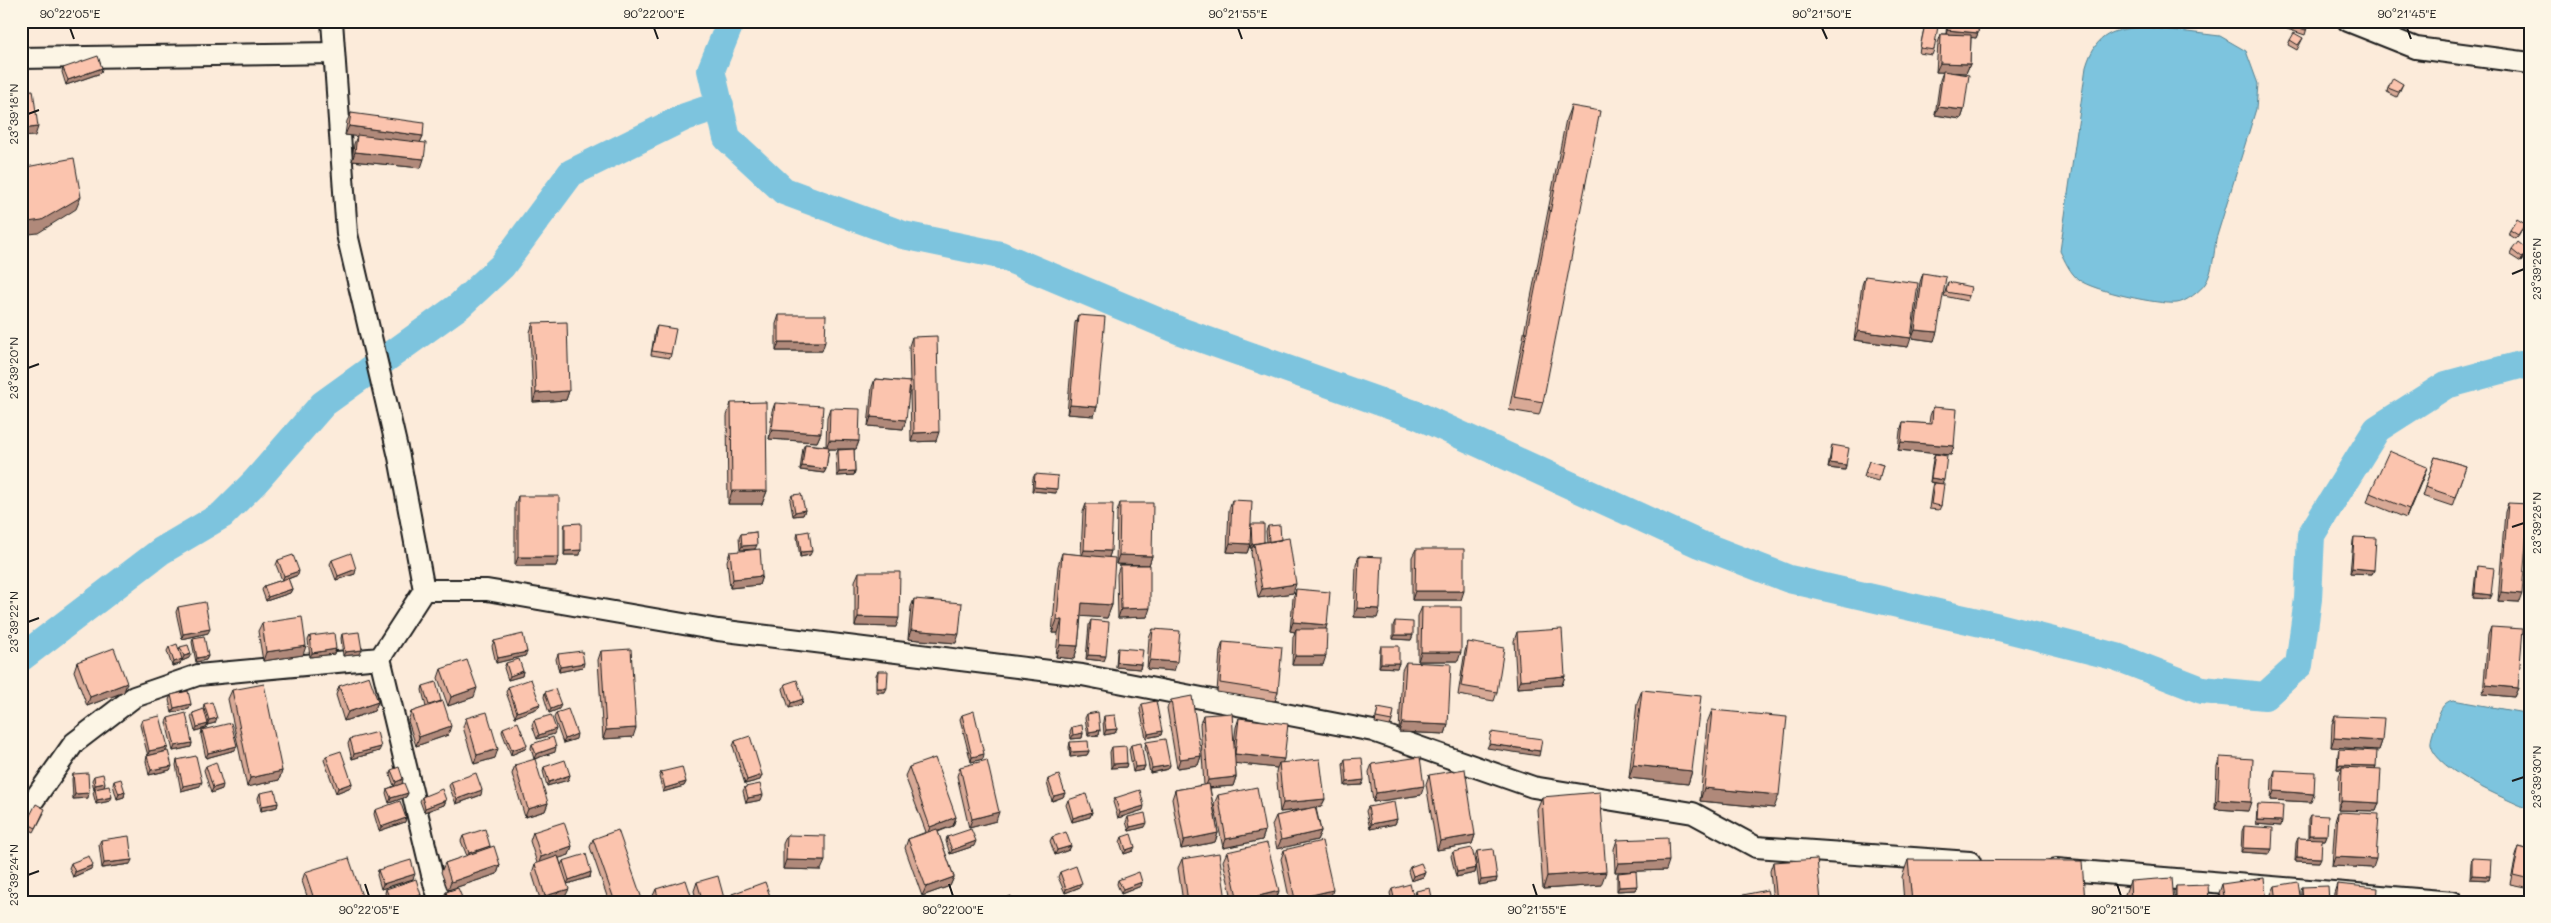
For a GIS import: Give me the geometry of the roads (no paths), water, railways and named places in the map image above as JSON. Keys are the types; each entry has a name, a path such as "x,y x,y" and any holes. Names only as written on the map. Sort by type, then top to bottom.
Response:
{"street":[{"path":"332,21 346,234 398,457 424,590 380,658 435,887 441,902"},
{"path":"2348,21 2416,48 2530,63"},
{"path":"21,58 334,53"},
{"path":"424,590 487,590 718,630 1082,675 1373,731 1533,787 1693,813 1756,847 1989,864"},
{"path":"21,818 74,743 134,697 198,675 380,658"},
{"path":"2038,867 2453,902"}],"water":[{"path":"2146,27 2220,36 2246,51 2258,84 2256,109 2216,239 2210,274 2200,290 2177,303 2156,302 2098,289 2079,280 2073,274 2060,251 2086,67 2090,56 2095,47 2107,35 2124,29"},
{"path":"2453,700 2530,714 2530,810 2458,774 2445,765 2436,755 2431,743 2437,719 2446,703"}],"waterway":[{"path":"731,21 711,70 727,138 784,191 903,235 1000,255 1183,332 1417,415 1699,544 1789,579 1999,627 2117,657 2202,690 2265,696 2299,665 2308,599 2311,535 2377,429 2446,385 2520,365 2530,366"},
{"path":"21,658 161,551 222,515 255,482 323,404 459,306 502,266 571,173 685,117 720,105"}]}
